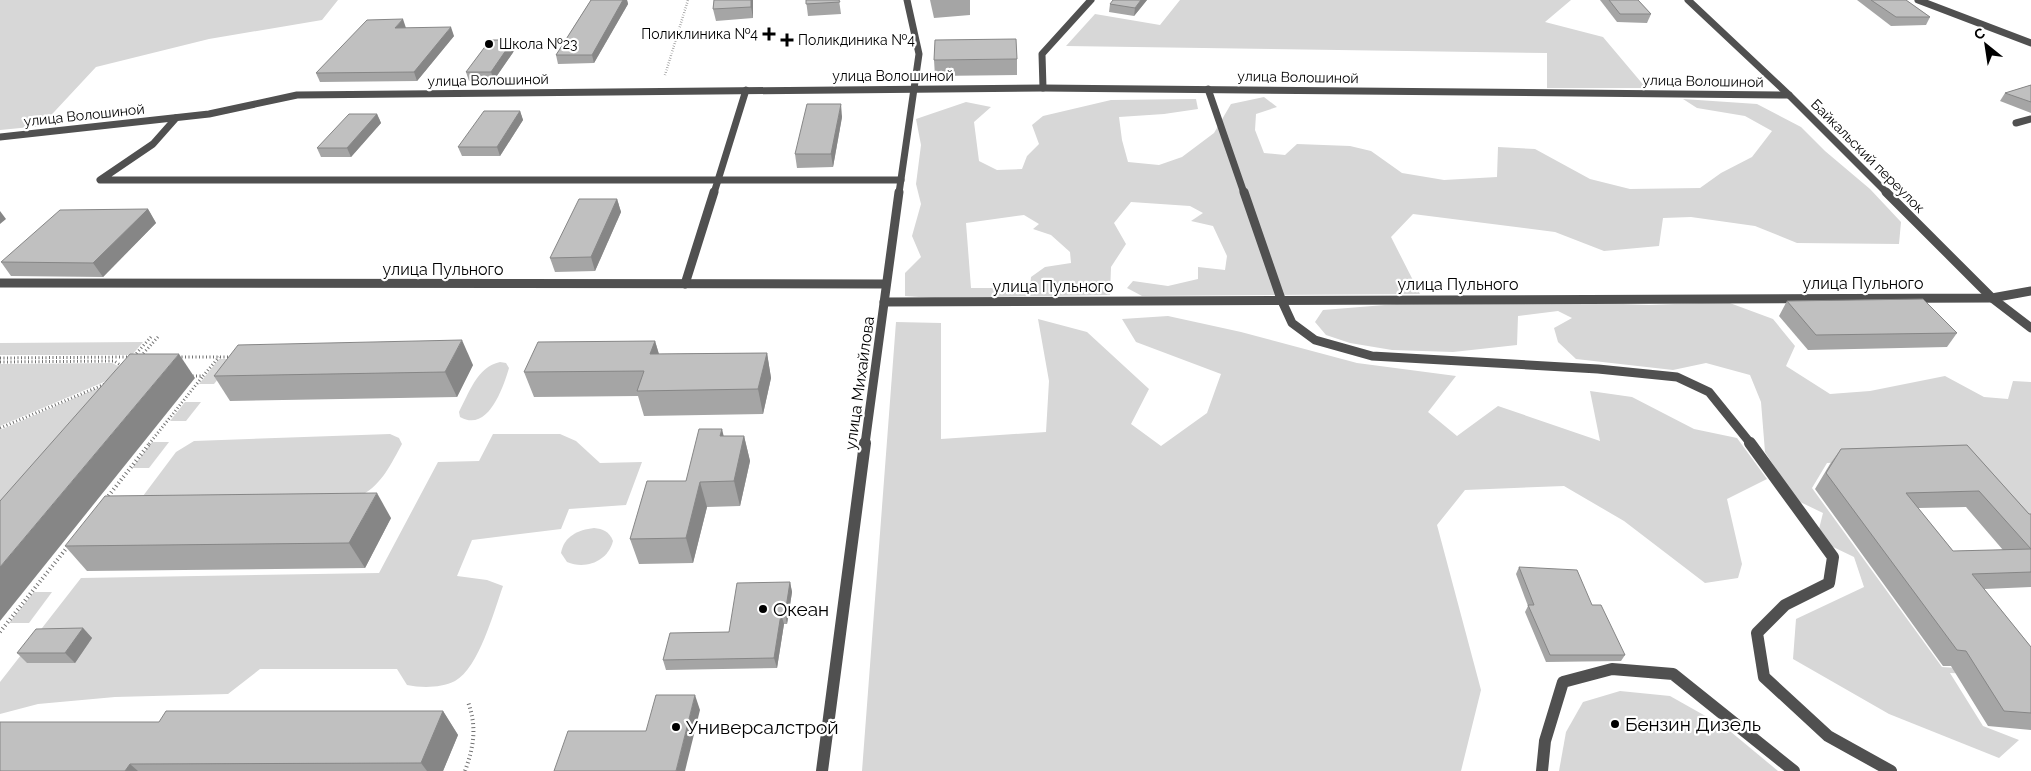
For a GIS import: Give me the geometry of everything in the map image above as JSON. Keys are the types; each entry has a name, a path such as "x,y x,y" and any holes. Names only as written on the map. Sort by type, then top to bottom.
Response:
{"street":[{"name":"улица Михайлова","path":"822,771 886,284 919,54 907,0"},
{"path":"1043,88 1042,54 1091,0"},
{"name":"Байкальский переулок","path":"1688,0 1789,95 1992,298 2031,328"},
{"path":"1918,0 2031,43"},
{"name":"улица Волошиной","path":"0,137 209,114 297,95 1043,88 1789,95"},
{"path":"1208,89 1292,323 1315,340 1372,356 1589,368 1678,377 1709,392 1749,441 1833,557 1829,583 1785,605 1757,633 1764,678 1828,736 1891,771"},
{"path":"685,284 746,90"},
{"path":"176,118 153,144 100,180 901,180"},
{"path":"2016,123 2031,118"},
{"name":"улица Пульного","path":"0,283 886,284"},
{"name":"улица Пульного","path":"884,302 1282,299 1992,298 2031,292"},
{"path":"1542,771 1545,741 1563,682 1612,669 1673,674 1794,771"}],"path":[{"path":"664,81 688,0"},
{"path":"0,362 114,361 121,363 123,369 151,337"},
{"path":"134,363 158,337"},
{"path":"170,357 236,356"},
{"path":"0,358 150,357"},
{"path":"105,500 219,357"},
{"path":"184,376 203,376"},
{"path":"0,428 113,380 107,387"},
{"path":"0,632 74,539"},
{"path":"465,771 474,744 475,719 468,702"}],"shaded area":[{"path":"0,0 338,0 322,20 209,39 96,67 41,126 0,130"},
{"path":"1180,0 1571,0 1545,22 1603,37 1646,88 1547,88 1547,53 1066,46 1095,14 1160,25"},
{"path":"1264,97 1277,107 1256,114 1255,130 1264,153 1285,155 1297,144 1350,146 1371,151 1402,173 1444,180 1497,177 1498,147 1535,149 1590,179 1630,189 1700,188 1721,173 1752,157 1772,131 1745,116 1697,108 1683,99 1757,104 1801,127 1825,151 1870,189 1901,222 1899,244 1797,243 1755,226 1691,217 1663,218 1659,246 1604,251 1555,232 1413,214 1391,237 1420,294 1142,296 1127,288 1133,281 1168,286 1198,279 1198,267 1225,270 1227,256 1213,226 1191,221 1203,213 1190,206 1131,202 1114,223 1126,244 1111,267 1110,295 933,298 905,296 905,273 921,257 912,236 921,204 916,184 921,145 916,119 966,102 991,107 974,122 979,161 997,170 1022,169 1027,156 1039,144 1032,125 1043,116 1111,100 1196,99 1198,109 1164,114 1119,117 1122,140 1128,162 1159,165 1182,157 1214,133 1231,104","holes":["1024,215 1039,224 1033,229 1051,235 1070,252 1071,263 1045,267 1031,277 1030,288 971,288 966,223"]},
{"path":"1514,300 1649,305 1727,302 1773,319 1795,346 1786,366 1830,394 1870,391 1945,376 1984,397 2008,399 2013,381 2031,382 2031,533 1955,459 1827,463 1812,488 1942,667 1974,669 1976,674 1950,673 1983,726 2019,740 1999,758 1889,714 1793,659 1796,619 1864,587 1854,557 1829,545 1819,529 1823,513 1796,500 1765,452 1761,402 1750,375 1706,363 1673,370 1576,359 1558,342 1554,328 1572,318 1558,311 1518,316 1517,345 1453,352 1392,350 1350,343 1326,335 1315,322 1323,310 1422,302"},
{"path":"1168,316 1241,332 1357,363 1456,376 1428,412 1457,436 1498,406 1600,441 1590,391 1632,397 1694,429 1737,438 1767,479 1727,499 1742,564 1738,578 1705,583 1624,521 1564,486 1465,490 1437,525 1481,690 1461,771 862,771 896,322 941,323 941,439 1046,432 1049,381 1038,319 1087,332 1149,389 1131,424 1161,446 1207,413 1221,374 1136,342 1122,319"},
{"path":"143,342 132,355 0,355 0,343"},
{"path":"219,359 234,359 214,384 199,384"},
{"path":"500,362 506,363 509,368 493,406 479,419 470,420 460,417 459,412 470,389 480,375 485,369"},
{"path":"112,363 118,366 118,369 111,379 0,426 0,364"},
{"path":"105,385 0,504 0,430"},
{"path":"185,402 201,402 186,421 170,421"},
{"path":"390,434 399,438 402,444 381,479 362,495 143,496 176,452 194,441"},
{"path":"493,434 560,434 576,441 600,463 642,462 626,505 569,509 561,529 472,540 457,576 487,580 503,586 485,638 478,652 464,674 455,681 431,687 407,685 397,669 260,669 228,694 115,697 38,704 0,714 0,682 81,578 379,573 438,462 479,461"},
{"path":"152,442 169,442 149,468 132,468"},
{"path":"594,528 605,531 613,541 606,554 601,559 589,564 582,565 567,562 561,553 565,542 577,532"},
{"path":"34,592 52,592 29,623 9,623"},
{"path":"1620,691 1670,696 1725,727 1778,771 1559,771 1566,732 1583,702"}],"building":[{"path":"591,0 623,0 592,55 556,55"},
{"path":"714,0 751,0 751,7 713,9"},
{"path":"806,0 839,0 840,2 806,4"},
{"path":"1113,0 1141,0 1135,8 1110,4"},
{"path":"1609,0 1638,0 1651,14 1620,14"},
{"path":"1871,0 1906,0 1930,17 1896,17"},
{"path":"403,19 395,28 451,27 414,72 316,73 367,20"},
{"path":"1016,39 1017,59 934,60 935,40"},
{"path":"490,40 513,40 491,72 466,72"},
{"path":"2031,85 2031,102 2005,93"},
{"path":"807,104 841,104 831,154 795,154"},
{"path":"484,111 520,111 497,147 458,147"},
{"path":"349,114 377,114 347,148 317,148"},
{"path":"579,199 617,199 591,257 550,258"},
{"path":"148,209 93,263 1,262 60,210"},
{"path":"1923,299 1957,333 1816,335 1787,301"},
{"path":"462,340 445,372 214,376 238,345"},
{"path":"655,341 650,354 767,353 758,389 637,391 644,371 524,372 538,342"},
{"path":"130,354 179,354 0,567 0,501"},
{"path":"699,429 722,429 720,436 744,436 734,481 700,482 686,538 630,539 647,481 686,481"},
{"path":"1967,445 2031,514 2031,549 2031,572 1972,574 2031,647 2031,713 2004,711 1966,651 1957,650 1826,473 1841,449","holes":["1979,491 2031,549 1953,551 1906,493"]},
{"path":"377,493 349,543 65,546 105,496"},
{"path":"1519,567 1577,570 1592,605 1601,605 1625,655 1550,655 1528,605 1534,605"},
{"path":"790,582 785,614 781,614 774,658 663,660 670,633 729,632 737,583"},
{"path":"83,628 65,653 17,653 36,629"},
{"name":"Универсалстрой","path":"656,695 695,695 676,771 554,771 568,731 646,731"},
{"path":"166,711 443,711 421,763 130,764 125,771 0,771 0,722 159,722"}],"place":[{"name":"Поликлиника №4","path":"769,34"},
{"name":"Поликдиника №4","path":"787,40"},
{"name":"Школа №23","path":"489,44"},
{"name":"Океан","path":"763,609"},
{"name":"Бензин Дизель","path":"1615,724"},
{"name":"Универсалстрой","path":"676,727"}]}
